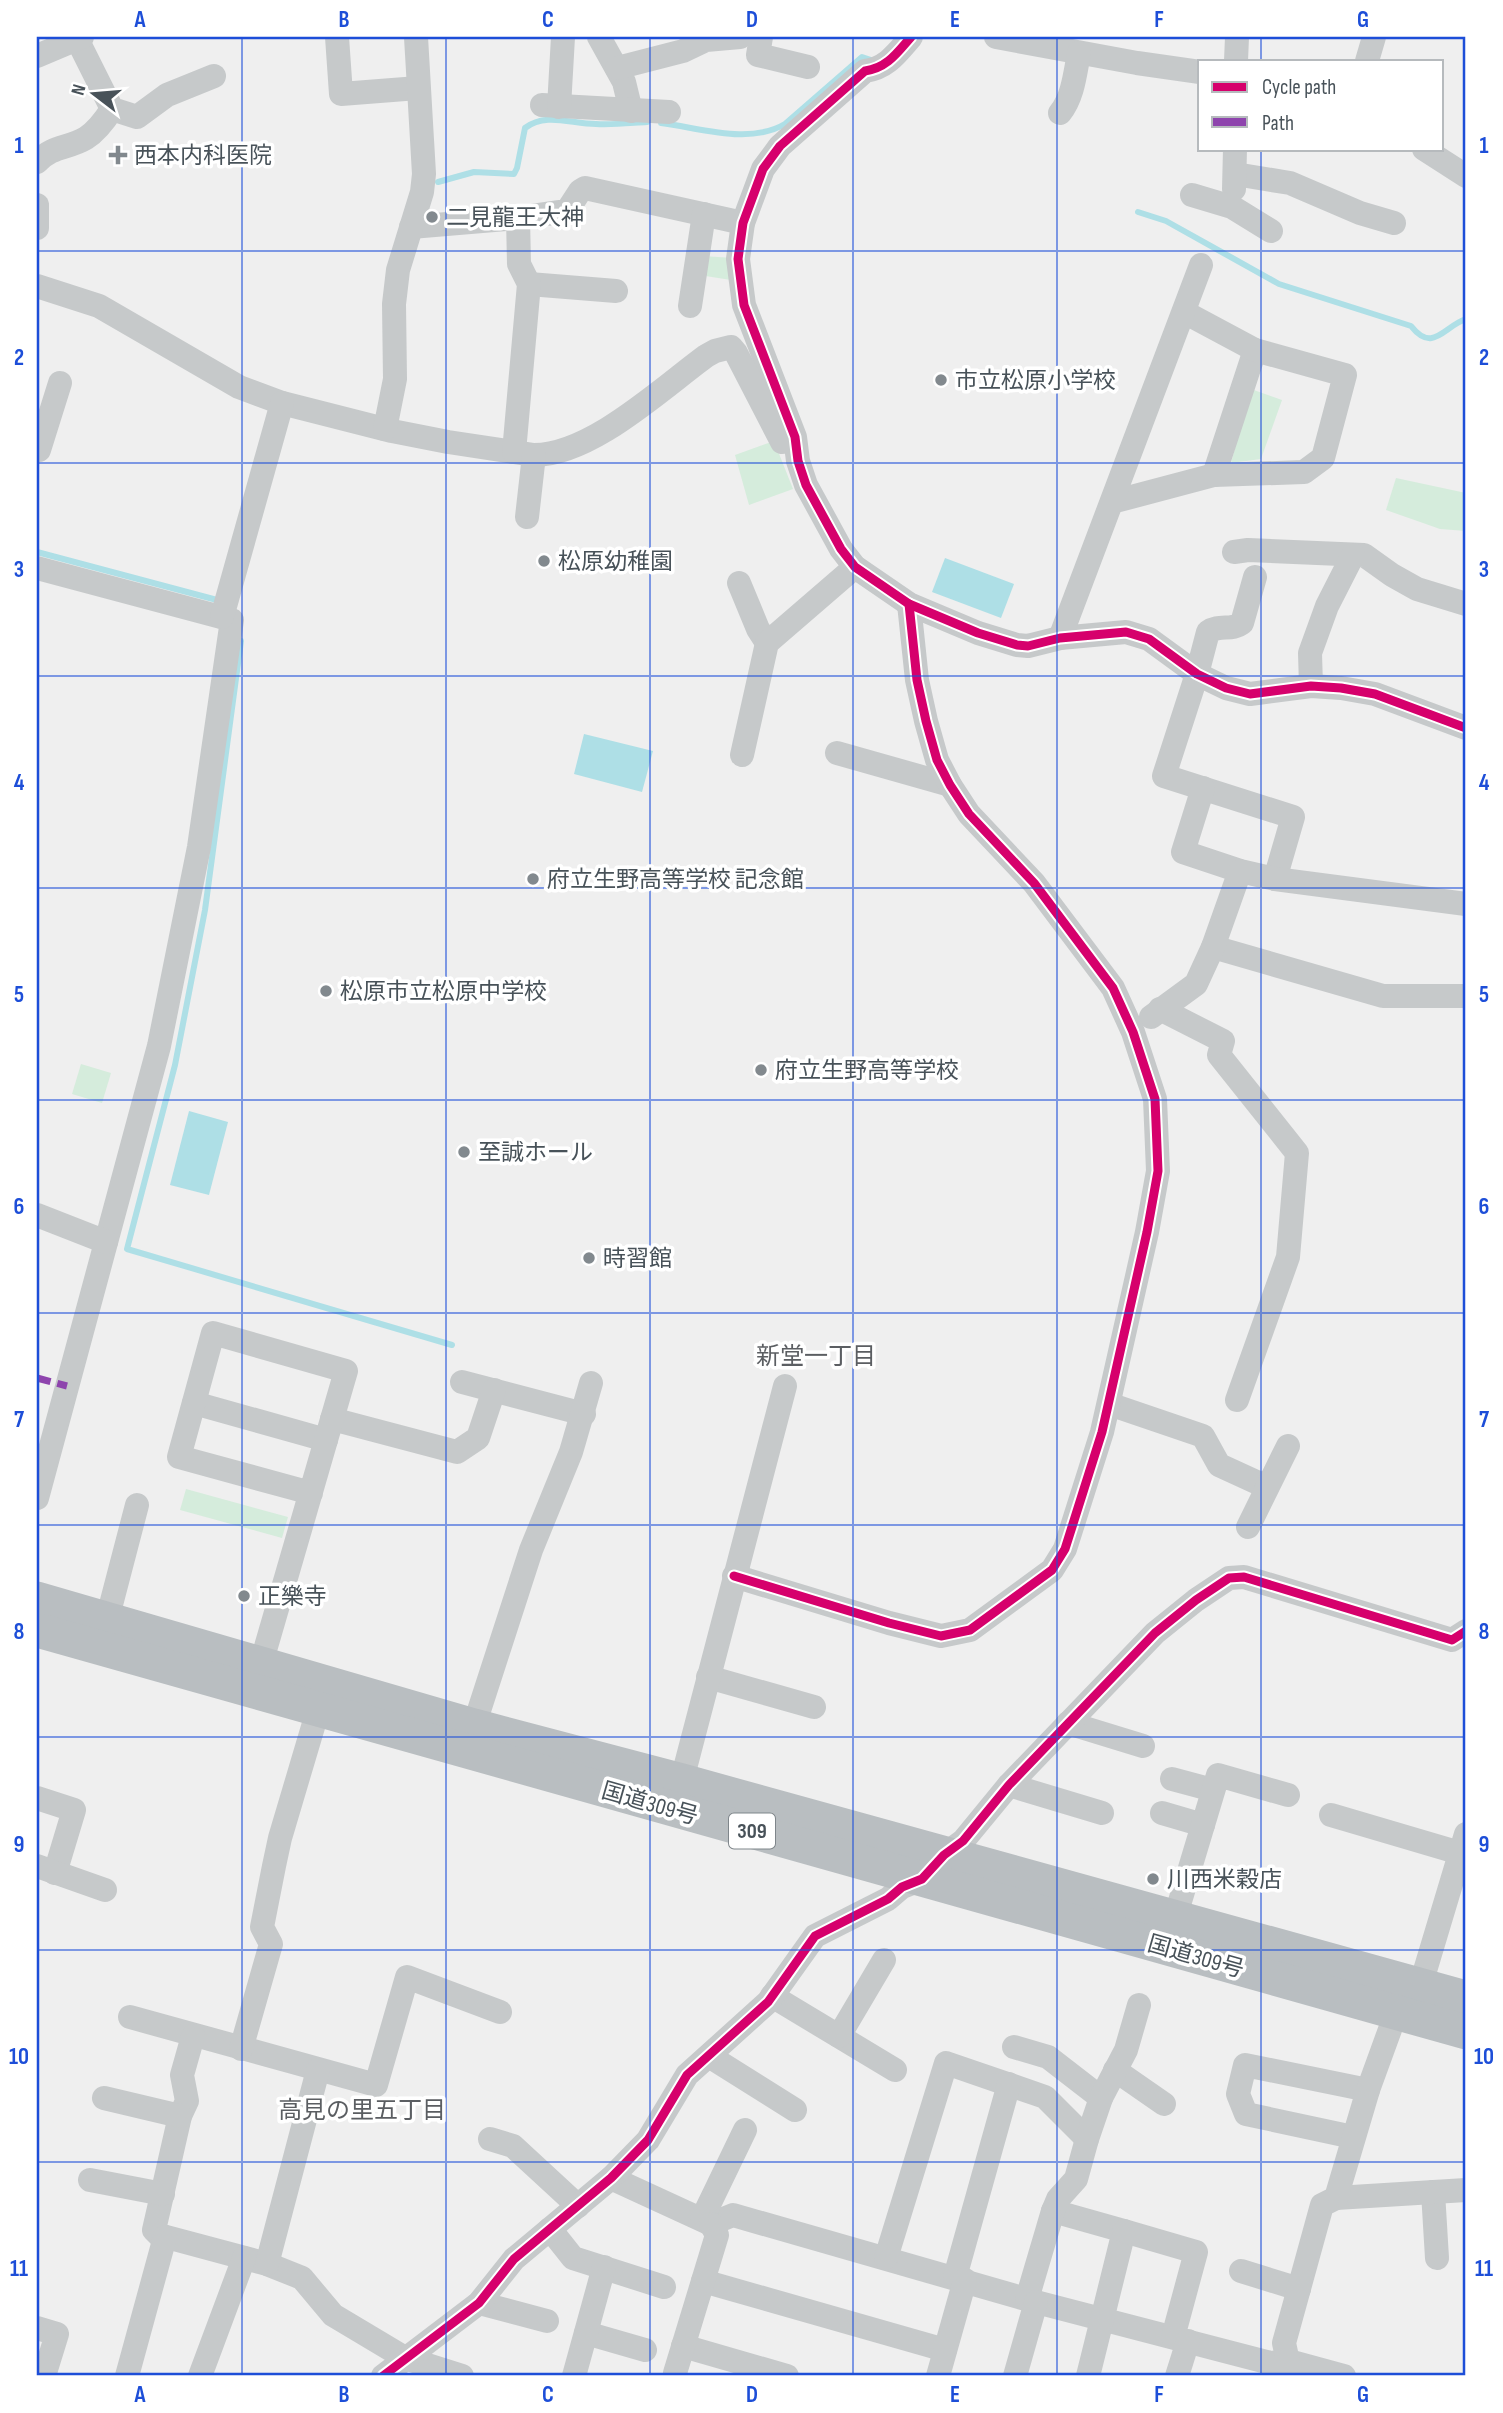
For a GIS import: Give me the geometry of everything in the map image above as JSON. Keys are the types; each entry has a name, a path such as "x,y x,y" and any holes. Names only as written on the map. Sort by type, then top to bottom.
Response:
{"highway":[{"name":"国道309号","path":"37,1600 474,1726 678,1795"},
{"name":"国道309号","path":"37,1630 318,1710 678,1795 933,1867 1396,2013 1466,2032"},
{"name":"国道309号","path":"933,1867 1175,1918 1466,1998"}],"street":[{"path":"337,37 341,94 418,88"},
{"path":"385,429 395,379 394,304 397,270 422,192 424,174 416,37"},
{"path":"563,37 551,106 669,113"},
{"path":"599,37 624,82 631,111"},
{"path":"617,68 683,51 706,40 740,37"},
{"path":"761,37 758,55 808,67"},
{"path":"911,37 888,64 865,71 780,146 763,169 743,223 738,259 744,305 795,437 798,461 813,500 841,549 855,567 909,604 978,633 1017,645 1028,646 1060,638 1126,632 1149,639 1197,674 1226,688 1250,694 1311,686 1341,688 1375,694 1466,728"},
{"path":"996,37 1087,48 1198,72"},
{"path":"1236,60 1237,37"},
{"path":"1367,60 1374,37"},
{"path":"37,56 80,38 112,109 137,117 167,95 214,76"},
{"path":"1060,113 1066,106 1087,48"},
{"path":"37,162 46,152 86,139 102,124 112,109"},
{"path":"1233,207 1235,150"},
{"path":"1426,150 1466,175"},
{"path":"1235,174 1290,183 1360,213 1394,223"},
{"path":"411,227 518,219 568,211 580,191 585,188 743,223"},
{"path":"1192,195 1233,207 1271,231"},
{"path":"37,205 37,228"},
{"path":"690,306 704,214"},
{"path":"518,219 519,264 529,284 524,454 527,517"},
{"path":"1060,638 1201,265"},
{"path":"529,284 616,291"},
{"path":"37,286 99,306 239,387 282,403 385,429 524,454 548,455 570,448 628,416 706,356 731,347 784,446 798,461"},
{"path":"1112,502 1214,475 1304,472 1323,458 1345,375 1255,350 1184,312"},
{"path":"1214,475 1255,350"},
{"path":"45,452 60,383"},
{"path":"222,617 282,403"},
{"path":"1234,552 1248,550 1364,555 1392,576 1418,589 1466,604"},
{"path":"1311,686 1310,653 1327,606 1353,555"},
{"path":"742,755 767,643 855,567"},
{"path":"37,568 232,620 199,847 159,1046 37,1498"},
{"path":"1255,577 1242,624 1236,627 1217,627 1208,632 1164,776 1293,817 1275,879"},
{"path":"739,583 758,629 767,643"},
{"path":"734,1576 909,1629 941,1636 970,1630 1052,1570 1065,1549 1102,1432 1158,1171 1155,1099 1133,1032 1113,988 1034,883 970,814 937,760 917,680 909,604"},
{"path":"836,753 950,785"},
{"path":"1203,788 1183,852 1240,871 1275,879 1466,904"},
{"path":"1133,1032 1196,984 1213,947 1240,871"},
{"path":"1213,947 1383,996 1466,996"},
{"path":"1160,1009 1223,1041 1219,1055 1297,1153 1289,1257 1237,1401"},
{"path":"37,1215 106,1242"},
{"path":"261,1664 311,1493 346,1370 213,1333 179,1457 311,1493"},
{"path":"462,1382 584,1414"},
{"path":"474,1726 531,1550 584,1414 591,1383"},
{"path":"678,1795 785,1386"},
{"path":"194,1403 457,1452 478,1438 494,1390"},
{"path":"1109,1405 1203,1436 1219,1465 1267,1488"},
{"path":"1248,1527 1288,1446"},
{"path":"107,1620 137,1505"},
{"path":"383,2376 479,2303 514,2259 611,2178 648,2140 687,2075 772,1996 815,1936 888,1899 933,1867 963,1840 1009,1785 1155,1633 1196,1600 1229,1578 1244,1577 1452,1640 1466,1631"},
{"path":"708,1677 814,1707"},
{"path":"241,2049 271,1944 262,1927 280,1838 318,1710"},
{"path":"1068,1723 1143,1746"},
{"path":"1175,1918 1218,1774 1288,1795"},
{"path":"1172,1779 1213,1790"},
{"path":"1009,1785 1102,1813"},
{"path":"37,1798 74,1810 46,1869 105,1889"},
{"path":"1162,1813 1203,1825"},
{"path":"1331,1815 1463,1844 1421,1984 1396,2013 1368,2090 1336,2198"},
{"path":"839,2036 884,1960"},
{"path":"130,2017 376,2085 407,1977 500,2011"},
{"path":"772,1996 895,2070"},
{"path":"1015,2376 1053,2211 1058,2199 1076,2179 1101,2098 1126,2050 1139,2005"},
{"path":"193,2036 182,2075 187,2101 180,2116 154,2230 165,2237 256,2261 302,2278 333,2315 405,2358 449,2375"},
{"path":"1014,2047 1048,2057 1101,2098"},
{"path":"709,2056 795,2110"},
{"path":"886,2258 946,2063 1045,2096 1087,2139"},
{"path":"1353,2137 1245,2114 1238,2094 1245,2066 1368,2090"},
{"path":"200,2376 256,2261 318,2070"},
{"path":"1115,2070 1164,2104"},
{"path":"938,2376 1009,2084"},
{"path":"104,2098 180,2116"},
{"path":"706,2221 745,2130"},
{"path":"490,2139 513,2146 578,2206"},
{"path":"611,2178 706,2221 717,2235 675,2373"},
{"path":"90,2180 163,2194"},
{"path":"1290,2369 1284,2343 1321,2205 1336,2198 1466,2190"},
{"path":"1433,2192 1437,2258"},
{"path":"1053,2211 1196,2252 1177,2376"},
{"path":"706,2221 733,2216 1290,2369 1344,2376"},
{"path":"550,2229 573,2258 664,2287"},
{"path":"1088,2376 1124,2231"},
{"path":"127,2376 165,2237"},
{"path":"574,2376 604,2267"},
{"path":"1241,2271 1299,2289"},
{"path":"703,2281 945,2350"},
{"path":"479,2303 547,2321"},
{"path":"37,2328 57,2334 44,2376"},
{"path":"586,2333 645,2350"},
{"path":"683,2346 787,2376"}],"green space":[{"path":"703,256 733,258 731,280 699,275"},
{"path":"1251,389 1282,400 1261,459 1231,463"},
{"path":"774,441 793,489 749,505 735,455"},
{"path":"1396,478 1466,493 1466,531 1440,529 1386,510"},
{"path":"81,1064 111,1073 102,1103 72,1094"},
{"path":"186,1489 288,1517 282,1538 180,1510"}],"water":[{"path":"945,558 1014,584 1001,618 932,592"},
{"path":"584,734 653,751 642,792 574,774"},
{"path":"189,1111 228,1122 209,1195 170,1185"}],"waterway":[{"path":"661,123 724,133 771,130 785,124 862,57 871,60"},
{"path":"438,182 474,172 514,174 525,128 533,123 550,120 587,124 647,122"},
{"path":"1138,212 1166,221 1279,284 1411,326 1426,338 1438,336 1466,319"},
{"path":"37,552 217,600"},
{"path":"241,641 205,910 175,1065 127,1249 452,1345"}],"marked path":[{"path":"37,1378 67,1386"}],"cycle path":[{"path":"911,37 891,59 880,67 865,71 780,146 763,169 743,223 738,259 744,305 795,437 798,461 806,485 841,549 855,567 909,604 978,633 1017,645 1028,646 1060,638 1126,632 1149,639 1197,674 1226,688 1250,694 1311,686 1341,688 1375,694 1466,728"},
{"path":"734,1576 941,1636 970,1630 1052,1570 1065,1549 1102,1432 1158,1171 1155,1099 1133,1032 1113,988 1034,883 969,814 937,760 917,680 909,604"},
{"path":"383,2376 479,2303 514,2259 611,2178 648,2140 687,2075 768,2002 815,1936 888,1899 902,1887 922,1879 944,1855 963,1841 1009,1785 1155,1633 1196,1600 1229,1578 1244,1577 1452,1640 1466,1631"}],"place":[{"name":"西本内科医院","path":"118,155"},
{"name":"二見龍王大神","path":"432,217"},
{"name":"市立松原小学校","path":"941,380"},
{"name":"松原幼稚園","path":"544,561"},
{"name":"府立生野高等学校 記念館","path":"533,879"},
{"name":"松原市立松原中学校","path":"326,991"},
{"name":"府立生野高等学校","path":"761,1070"},
{"name":"至誠ホール","path":"464,1152"},
{"name":"時習館","path":"589,1258"},
{"name":"正樂寺","path":"244,1596"},
{"name":"川西米穀店","path":"1153,1879"}],"district":[{"name":"新堂一丁目","path":"816,1356"},
{"name":"高見の里五丁目","path":"362,2110"}]}
